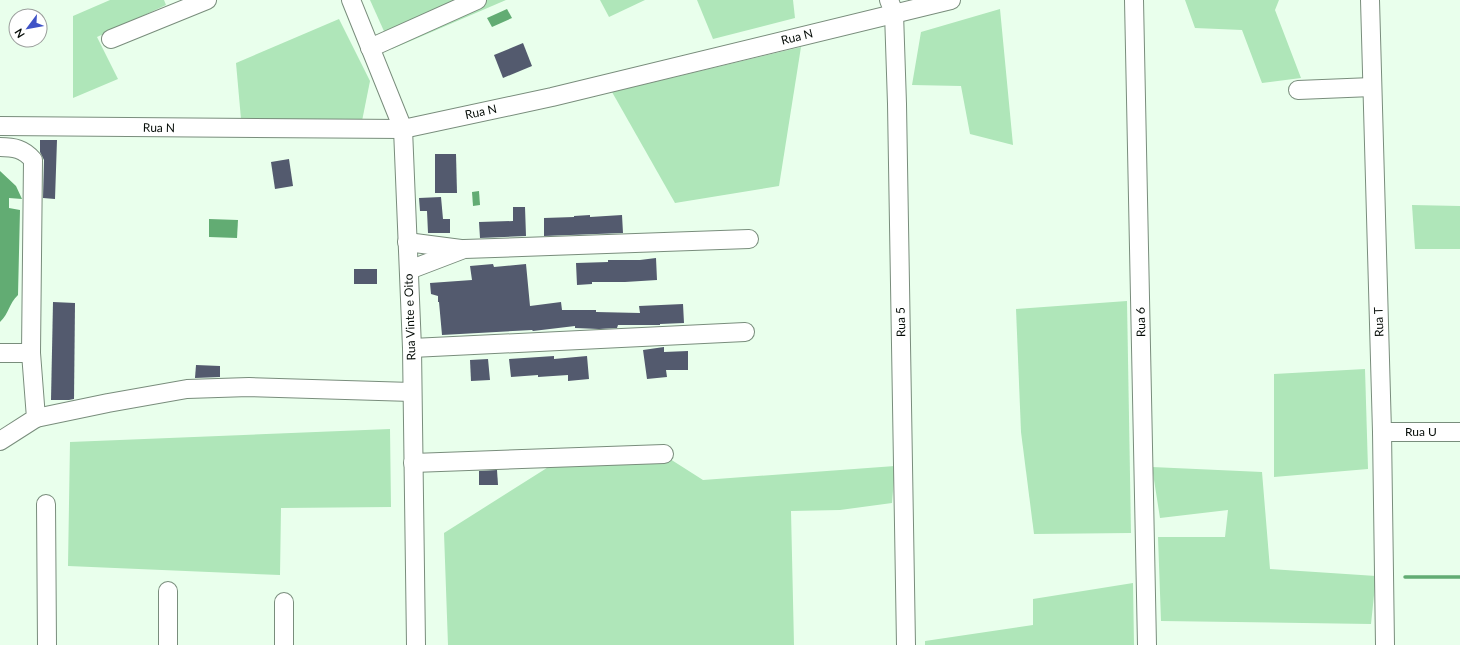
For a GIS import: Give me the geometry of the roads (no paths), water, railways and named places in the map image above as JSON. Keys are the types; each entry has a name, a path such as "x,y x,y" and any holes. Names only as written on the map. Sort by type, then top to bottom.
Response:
{"street":[{"path":"111,39 206,0"},
{"name":"Rua Vinte e Oito","path":"351,0 403,129 412,348 416,645"},
{"path":"370,48 477,0"},
{"name":"Rua N","path":"0,126 403,129 552,97 892,7 951,0"},
{"name":"Rua 6","path":"1134,0 1147,645"},
{"name":"Rua T","path":"1370,0 1382,432 1386,645"},
{"name":"Rua 5","path":"892,7 897,104 906,645"},
{"path":"1298,90 1372,87"},
{"path":"0,147 15,148 23,151 33,160 31,353 36,418"},
{"path":"407,242 464,249 749,239"},
{"path":"409,270 464,249"},
{"path":"412,348 744,332"},
{"path":"0,353 31,353"},
{"path":"0,441 36,418 187,389 249,387 412,392"},
{"name":"Rua U","path":"1382,432 1460,432"},
{"path":"413,463 664,454"},
{"path":"46,504 47,645"},
{"path":"168,591 168,645"},
{"path":"284,602 284,645"}],"waterway":[{"path":"1405,577 1460,577"}]}
